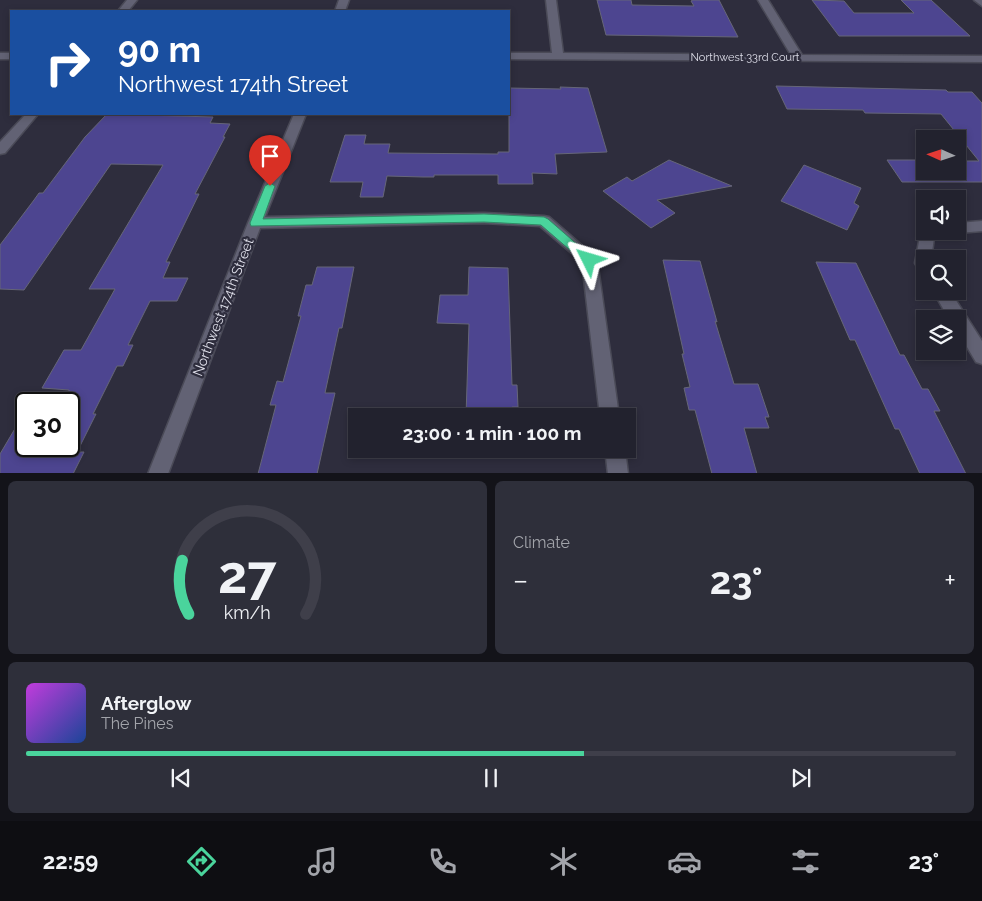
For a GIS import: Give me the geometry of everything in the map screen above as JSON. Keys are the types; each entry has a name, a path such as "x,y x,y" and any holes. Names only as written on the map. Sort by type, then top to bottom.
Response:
{"street":[{"path":"123,10 132,0"},
{"path":"551,0 558,56"},
{"path":"763,0 798,57"},
{"path":"979,0 982,3"},
{"name":"Northwest 33rd Court","path":"510,56 982,59"},
{"path":"0,150 31,115"},
{"name":"Northwest 174th Street","path":"158,473 255,223 300,115"},
{"path":"255,223 484,218 544,221 589,260 609,408"},
{"path":"966,227 982,226"},
{"path":"947,300 982,356"},
{"path":"616,458 618,473"}],"building":[{"path":"597,0 631,0 632,5 694,6 691,1 693,0 719,0 738,37 606,35"},
{"path":"812,0 844,1 854,13 914,13 901,0 931,0 970,36 839,36"},
{"path":"776,86 972,92 982,103 982,182 902,182 887,160 916,160 916,180 966,180 966,161 979,161 966,145 966,130 954,130 941,114 787,109"},
{"path":"560,87 588,88 607,152 555,154 557,174 532,173 533,184 498,184 498,175 387,176 383,197 360,197 363,182 330,182 345,135 366,135 364,144 390,144 388,153 498,154 498,152 509,152 510,88 561,89"},
{"path":"106,115 213,117 210,123 230,124 195,194 199,194 166,262 170,262 163,278 188,278 177,301 150,301 128,345 133,345 123,366 117,366 93,414 96,414 80,446 80,392 42,388 64,350 81,350 115,289 89,289 163,165 111,164 24,290 0,289 0,245 39,193 43,193 85,137"},
{"path":"669,160 732,186 657,200 675,213 651,228 603,191 627,177 632,181"},
{"path":"804,165 861,188 854,203 859,206 847,230 781,201"},
{"path":"663,260 700,261 717,322 715,321 734,384 758,384 769,417 765,417 769,428 744,428 757,473 712,473 695,410 689,410 684,388 690,387 682,354 684,354"},
{"path":"816,262 856,263 900,355 904,355 922,389 928,389 940,411 934,411 965,473 920,473 899,429 895,429 855,340 850,340"},
{"path":"317,267 354,267 342,328 339,328 325,393 335,393 317,473 258,473 276,405 270,405 277,381 283,382 301,316 298,316 306,285 312,285"},
{"path":"469,267 508,268 512,385 517,385 518,407 466,408 469,324 437,323 440,295 468,295"},
{"path":"15,429 15,457 80,457 80,452 84,452 74,473 0,473 0,454"}],"route":[{"path":"270,186 255,223 484,218 544,221 589,260"}]}
